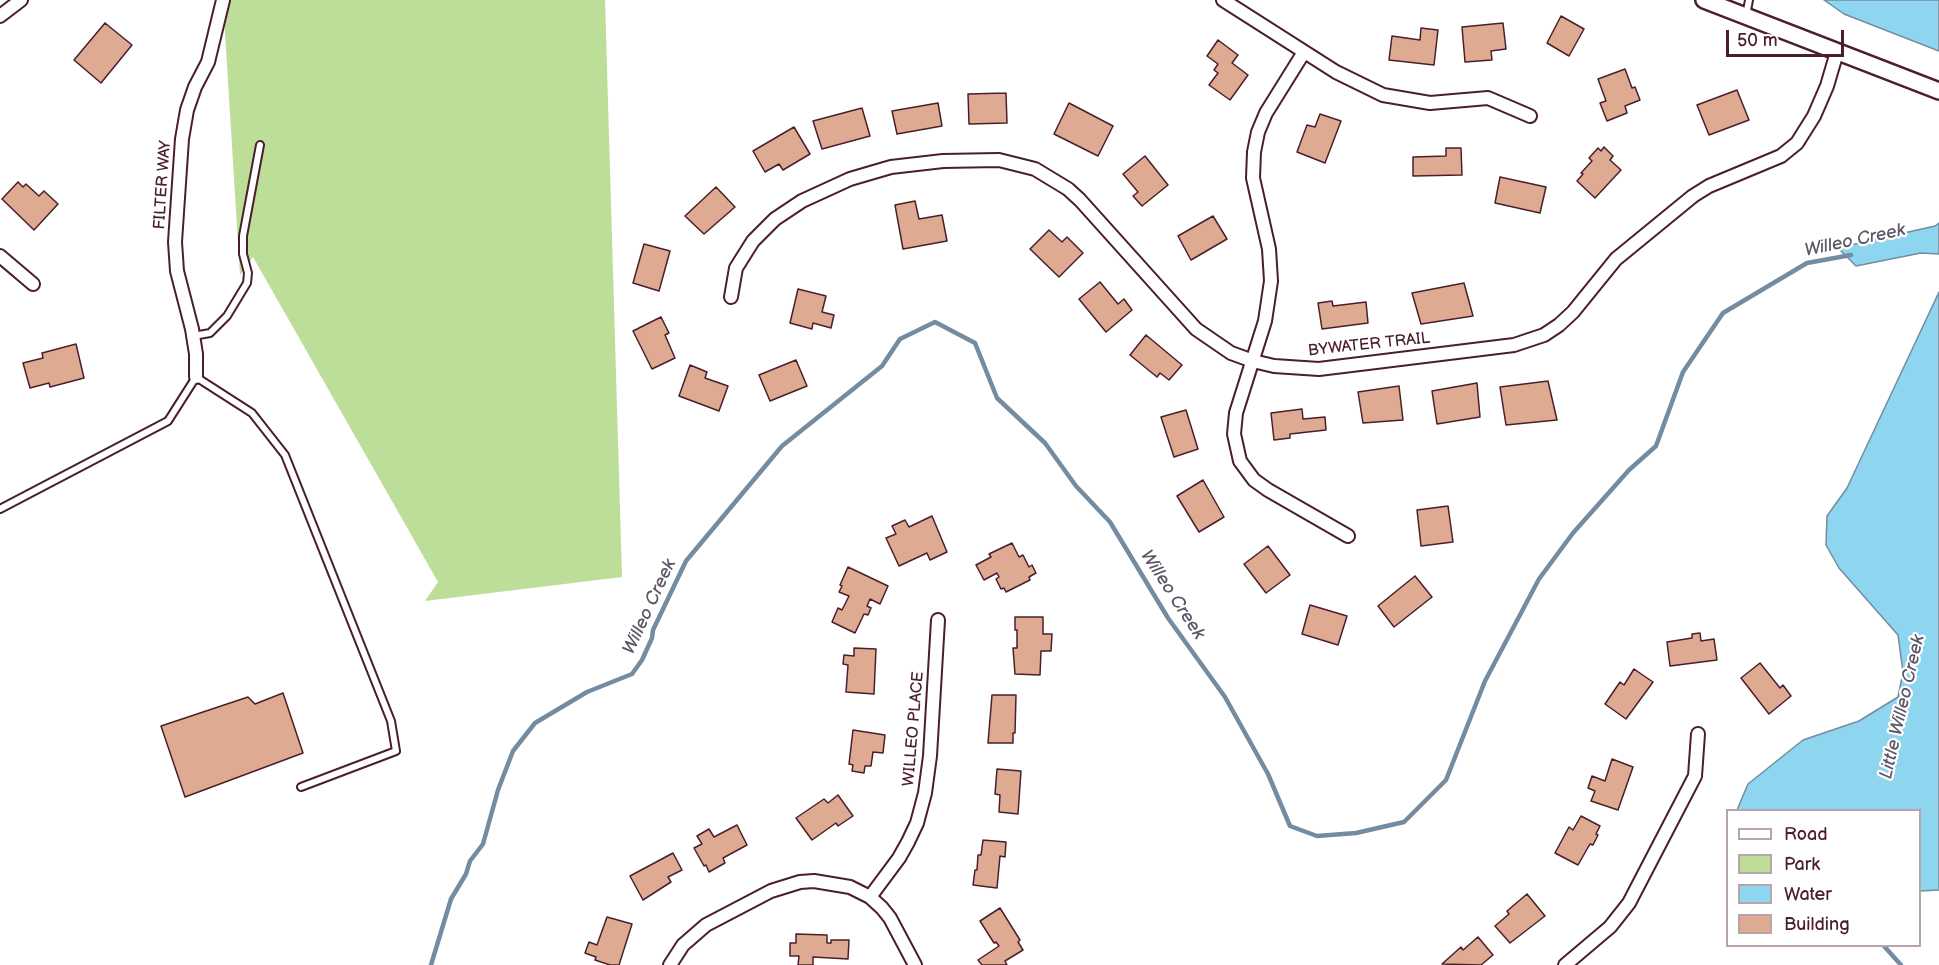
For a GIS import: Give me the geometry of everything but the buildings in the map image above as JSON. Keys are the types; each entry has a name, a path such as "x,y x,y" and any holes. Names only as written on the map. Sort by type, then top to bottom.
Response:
{"street":[{"path":"0,16 21,0"},
{"name":"FILTER WAY","path":"195,377 196,354 177,271 175,242 182,139 187,110 195,87 208,62 223,0"},
{"path":"1222,0 1365,88 1383,95 1405,101 1430,103 1488,98 1530,116"},
{"path":"1704,0 1939,91"},
{"path":"1304,52 1266,113 1258,132 1254,152 1253,178 1269,249 1272,281 1265,321 1236,413 1234,434 1240,461 1254,480 1348,536"},
{"name":"BYWATER TRAIL","path":"731,297 736,268 753,241 775,219 802,201 850,179 891,167 943,161 999,160 1035,169 1068,189 1196,329 1231,353 1253,361 1274,366 1319,369 1529,341 1559,325 1573,312 1616,259 1693,196 1709,186 1780,156 1797,143 1814,116 1827,86 1837,52"},
{"path":"0,256 33,284"},
{"name":"WILLEO PLACE","path":"870,897 908,843 926,793 938,621"},
{"path":"1565,965 1610,927 1629,903 1695,776 1698,734"},
{"path":"670,965 683,945 706,925 785,886 800,882 828,882 850,887 870,897 890,918 915,965"}],"lane":[{"path":"1746,16 1749,0"},
{"path":"193,336 210,333 227,316 247,283 248,273 243,254 243,236 260,145"},
{"path":"0,509 168,421 195,377 252,413 285,455 391,721 396,751 302,787"}],"green space":[{"path":"223,0 605,0 622,577 425,601 438,582 253,257 240,275"}],"water":[{"path":"1824,0 1939,0 1939,51 1844,14"},
{"path":"1939,223 1939,254 1921,253 1856,266 1838,248 1935,226"},
{"path":"1939,292 1939,890 1921,891 1921,809 1737,809 1748,784 1803,740 1859,721 1898,697 1903,672 1898,635 1839,568 1826,545 1827,516 1847,488"}],"waterway":[{"name":"Willeo Creek","path":"431,965 451,899 466,874 470,861 483,844 498,790 513,751 535,723 587,692 632,674 642,660 652,638 653,630 686,561 782,446 882,366 900,339 935,322 975,343 997,398 1045,443 1076,486 1110,522 1168,618 1225,697 1268,774 1290,826 1317,836 1356,833 1404,822 1446,780 1485,681 1539,579 1573,533 1629,470 1656,446 1683,372 1723,313 1807,263 1851,255"},
{"name":"Little Willeo Creek","path":"1885,947 1901,965"}]}
